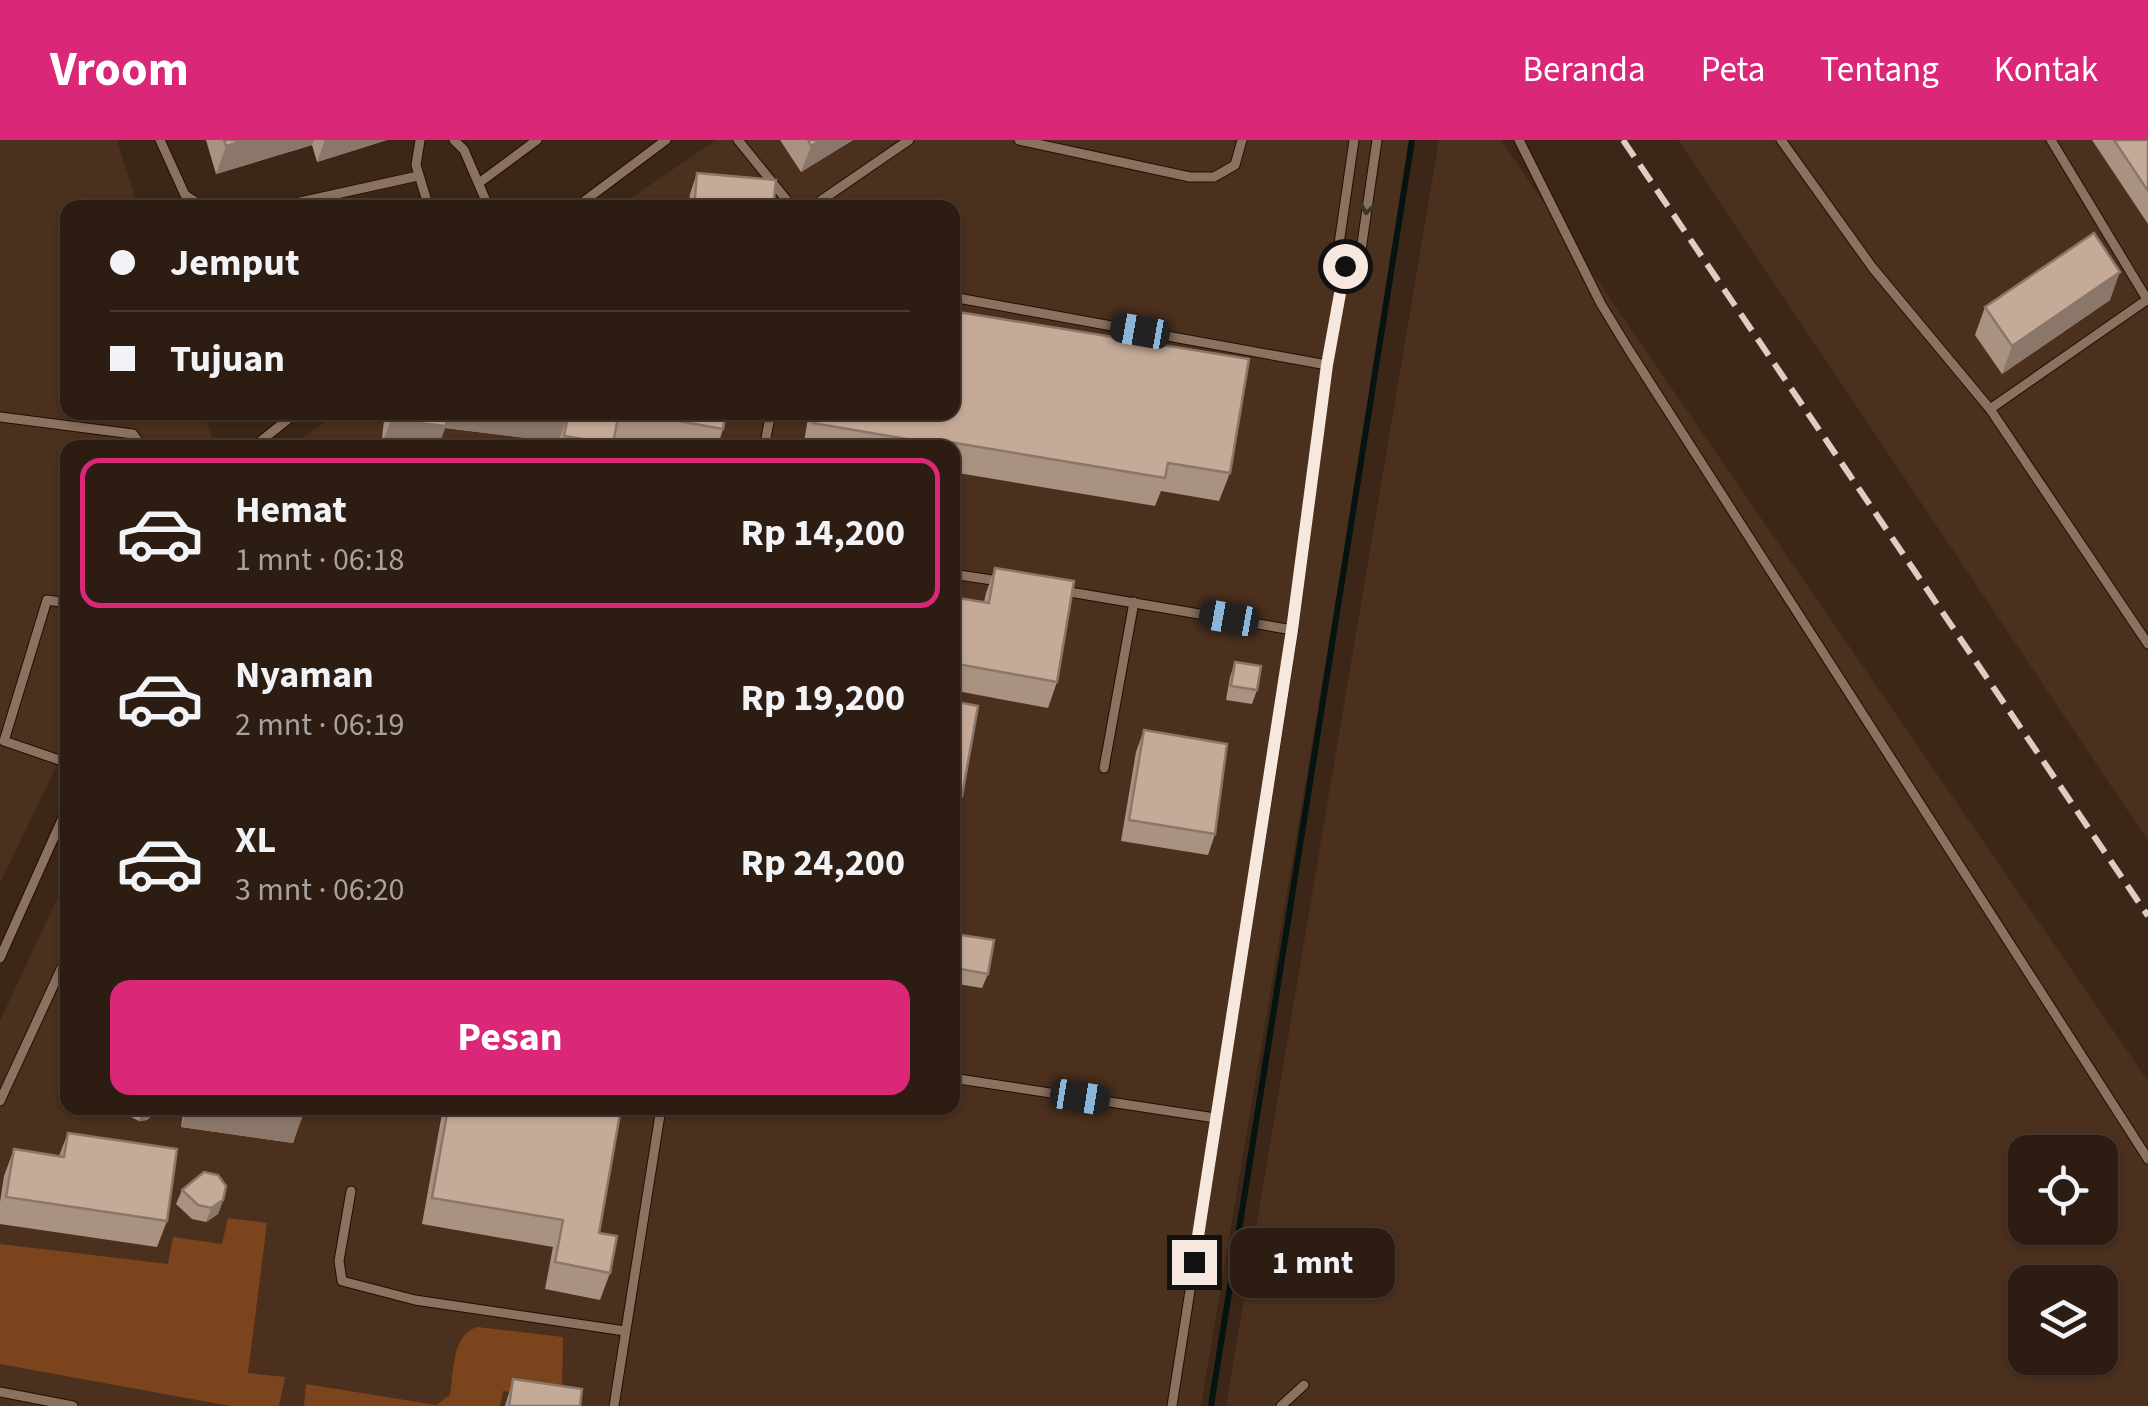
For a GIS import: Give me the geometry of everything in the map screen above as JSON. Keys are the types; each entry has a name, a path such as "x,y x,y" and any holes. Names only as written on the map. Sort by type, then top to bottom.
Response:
{"lane":[{"path":"160,140 185,195 193,200"},
{"path":"420,140 418,176 426,200"},
{"path":"454,140 464,150 486,200"},
{"path":"479,183 536,140"},
{"path":"586,200 666,140"},
{"path":"738,140 787,200"},
{"path":"822,200 910,140"},
{"path":"1019,140 1190,176 1214,177 1235,164 1242,140"},
{"path":"1172,1406 1345,266 1338,251 1354,140"},
{"path":"1345,266 1360,257 1378,140"},
{"path":"1519,140 1601,304 1629,350 2148,1159"},
{"path":"1781,140 1872,267 1990,409 2148,644"},
{"path":"1990,409 2148,300 2051,140"},
{"path":"309,200 418,176"},
{"path":"960,298 1327,365"},
{"path":"0,417 132,434 136,440"},
{"path":"262,440 287,420"},
{"path":"960,575 1007,582"},
{"path":"1043,588 1292,630"},
{"path":"60,602 48,600 4,740 60,760"},
{"path":"1104,768 1134,602"},
{"path":"0,958 60,824"},
{"path":"0,1101 60,971"},
{"path":"960,1079 1216,1118"},
{"path":"614,1406 660,1115"},
{"path":"350,1191 339,1262 342,1281 414,1300 624,1332"},
{"path":"1280,1406 1304,1385"},
{"path":"0,1392 73,1406"}],"shaded area":[{"path":"0,140 117,140 136,200 60,200 60,420 206,420 213,440 60,440 60,759 0,883"},
{"path":"716,140 1413,140 1201,1406 0,1406 0,1021 60,892 60,1115 960,1115 960,440 300,440 328,420 960,420 960,200 628,200"},
{"path":"1439,140 1501,140 2148,1081 2148,1406 1226,1406"},
{"path":"1678,140 2148,140 2148,841"},
{"path":"228,1218 267,1223 248,1373 285,1377 279,1406 230,1406 0,1364 0,1244 168,1264 173,1237 222,1244"},
{"path":"477,1327 563,1337 562,1398 503,1391 500,1406 304,1406 306,1384 436,1405 450,1395 453,1365 462,1338"}],"building":[{"path":"224,140 245,140 226,146"},
{"path":"2114,140 2148,140 2148,191"},
{"path":"697,173 776,180 774,200 695,200"},
{"path":"2094,233 2120,272 2012,346 1985,307"},
{"path":"960,312 1249,359 1230,473 1168,463 1165,478 960,444 960,440 913,440 813,423 960,420"},
{"path":"391,420 446,420 446,426"},
{"path":"567,420 618,420 614,440 564,436"},
{"path":"673,420 725,420 723,429"},
{"path":"995,568 1074,581 1057,682 960,664 960,598 989,603"},
{"path":"1235,662 1261,666 1257,690 1231,686"},
{"path":"960,703 978,706 960,796"},
{"path":"1144,730 1227,744 1215,834 1129,820"},
{"path":"961,935 994,940 988,974 960,969"},
{"path":"447,1115 620,1115 599,1233 617,1236 610,1273 555,1262 563,1220 432,1198"},
{"path":"68,1133 177,1149 167,1221 6,1197 14,1149 64,1157"},
{"path":"204,1172 218,1175 226,1186 223,1200 211,1208 198,1205 182,1190"},
{"path":"513,1379 582,1389 580,1406 509,1406"}],"waterway":[{"path":"1211,1406 1412,140"}],"railway":[{"path":"1623,140 2148,916"}],"route":[{"path":"1194,1262 1345,266"}]}
